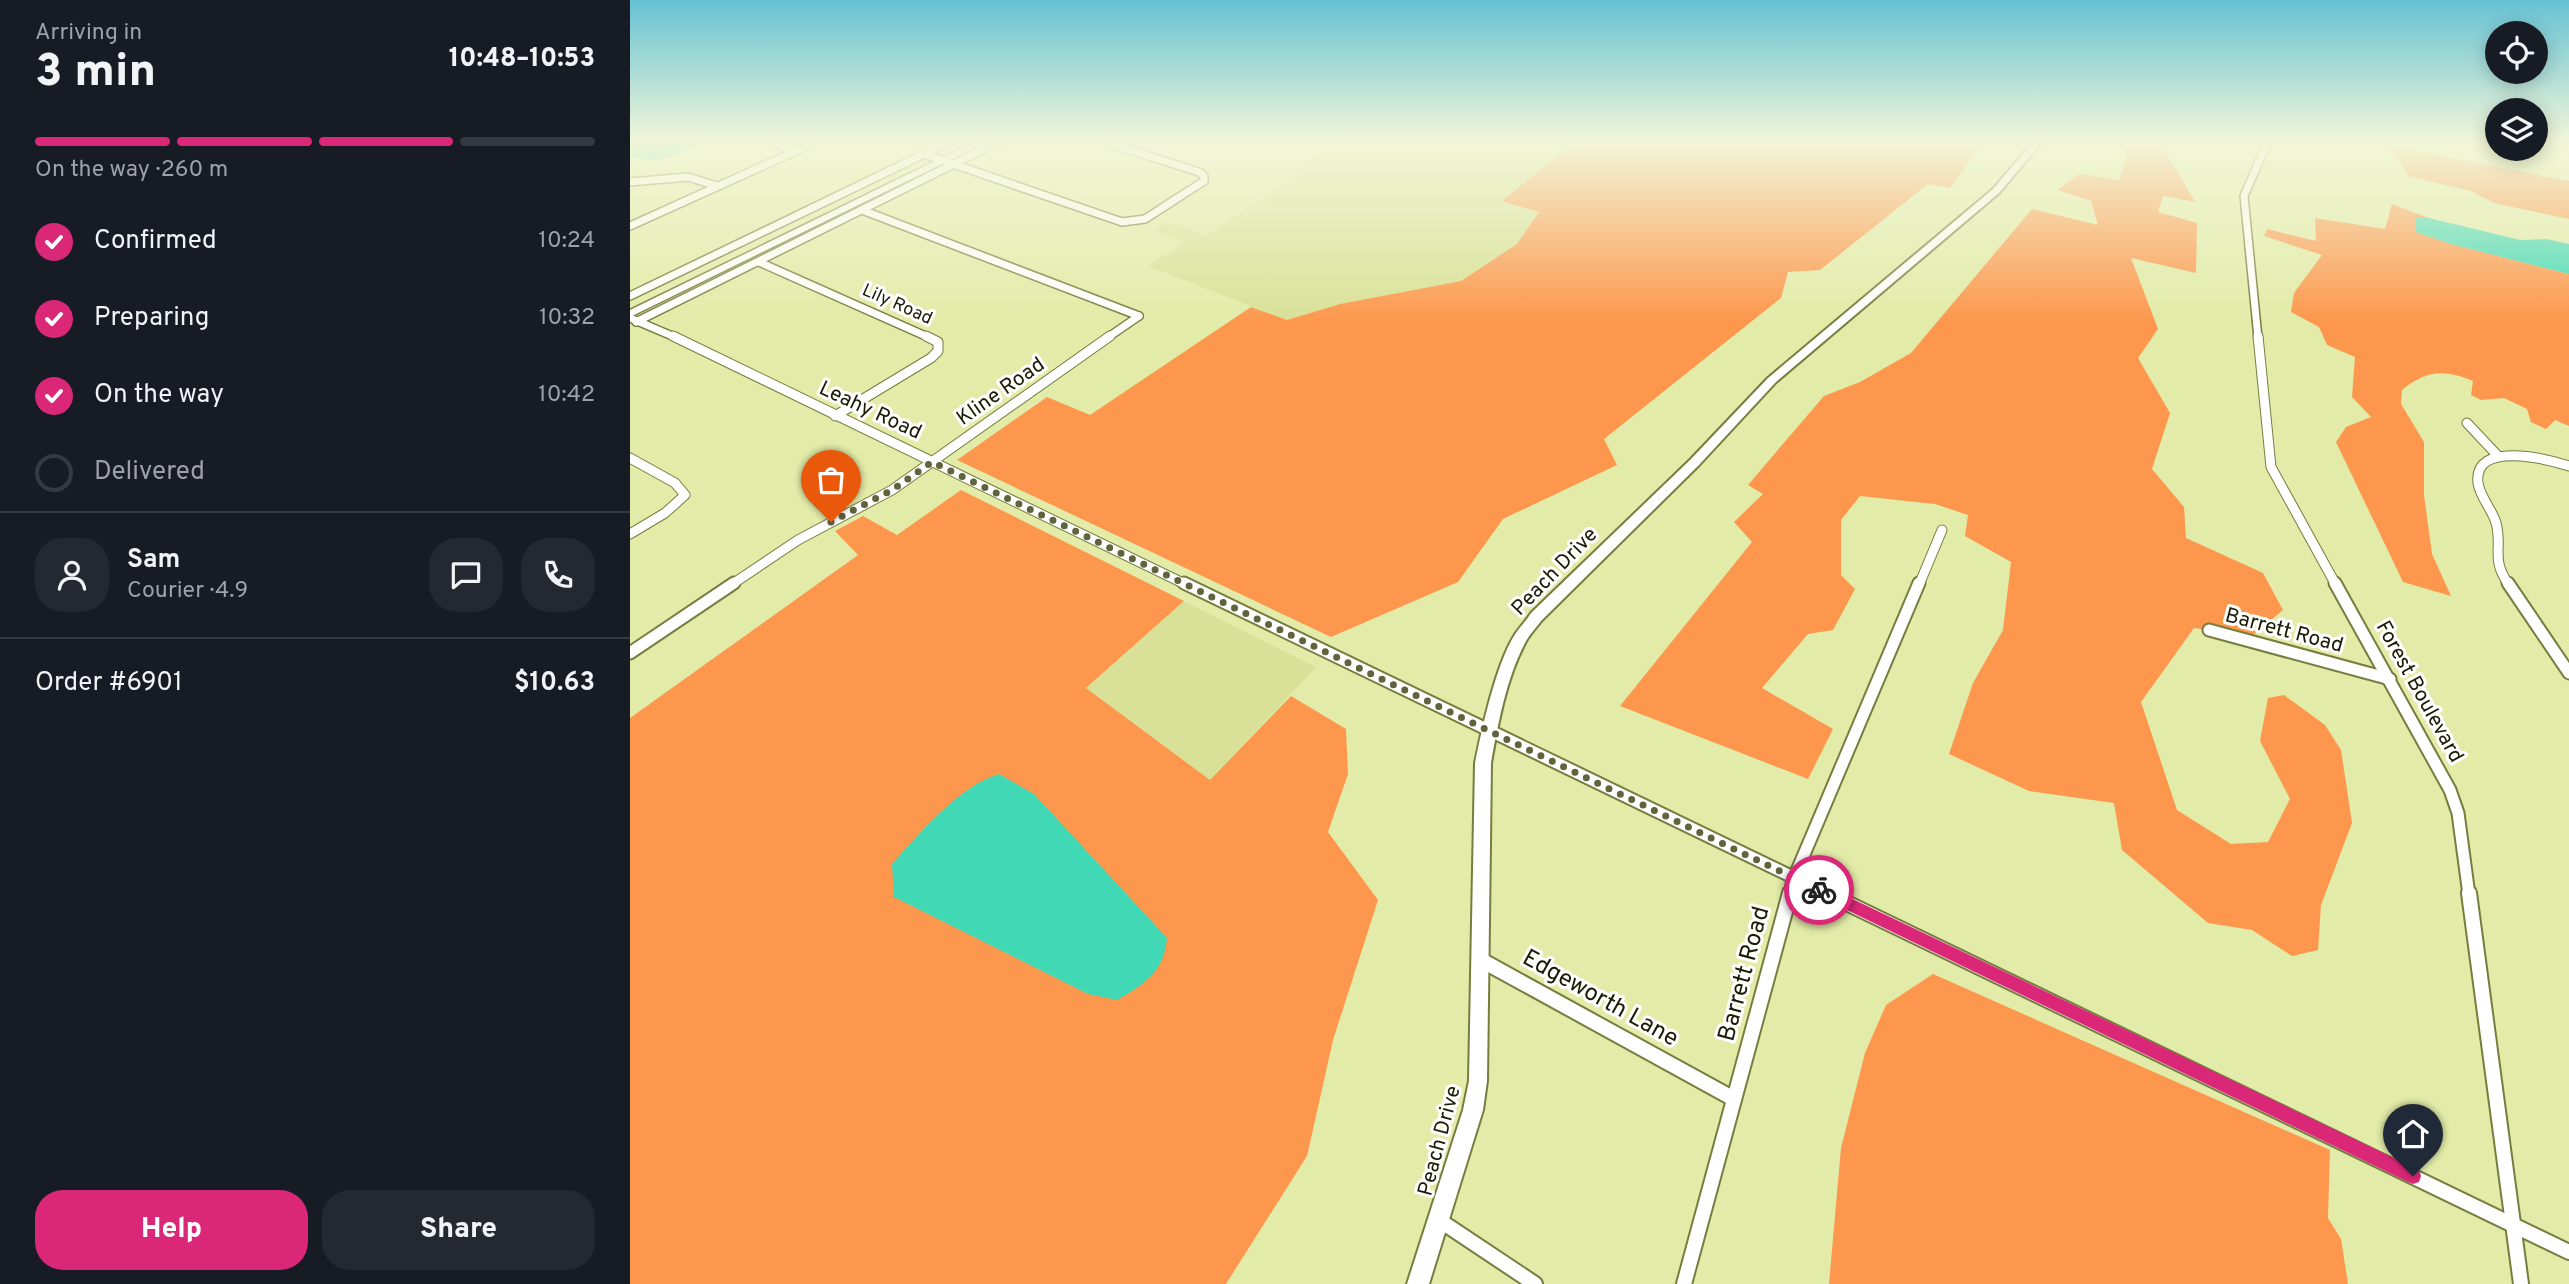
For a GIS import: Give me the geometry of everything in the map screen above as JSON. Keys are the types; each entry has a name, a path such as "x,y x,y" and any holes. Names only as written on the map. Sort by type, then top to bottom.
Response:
{"highway":[{"path":"630,304 850,201"},
{"path":"632,319 859,201"}],"main road":[{"name":"Peach Drive","path":"1418,1284 1473,1110 1476,1091 1480,1049 1483,763 1504,676 1519,640 1536,617 1695,462 1772,380 1984,201"}],"street":[{"path":"630,226 686,201"},
{"path":"630,296 845,201"},
{"path":"632,319 759,262 876,201"},
{"path":"1061,201 1122,222 1145,219 1174,201"},
{"name":"Forest Boulevard","path":"2245,201 2271,467 2450,790 2458,813 2521,1284"},
{"name":"Kline Road","path":"630,653 798,540 881,496 1139,317 862,210"},
{"name":"Lily Road","path":"759,262 938,342 938,351 931,358 835,416"},
{"name":"Leahy Road","path":"632,319 2569,1252"},
{"path":"2467,424 2498,456"},
{"path":"2569,466 2541,458 2498,456 2484,464 2477,475 2478,484 2497,528 2495,558 2510,590 2569,673"},
{"path":"630,458 675,483 685,495 665,513 630,534"},
{"name":"Barrett Road","path":"1684,1284 1794,878 1942,530"},
{"name":"Barrett Road","path":"2209,630 2390,679"},
{"name":"Edgeworth Lane","path":"1481,960 1734,1099"},
{"path":"1439,1220 1535,1284"}],"shaded area":[{"path":"1259,201 1506,201 1540,212 1517,244 1461,281 1340,304 1287,320 1148,266 1186,242 1154,230 1168,222 1206,236"},
{"path":"1502,201 1907,201 1820,270 1788,272 1781,298 1604,439 1617,465 1503,519 1458,582 1331,637 957,460 1047,397 1090,415 1251,307 1287,320 1340,304 1461,281 1517,244 1539,212"},
{"path":"2091,201 2161,201 2158,212 2197,223 2196,273 2131,258 2158,329 2138,358 2170,413 2152,469 2184,507 2186,538 2263,573 2283,610 2252,636 2194,628 2141,702 2177,810 2231,844 2268,842 2290,799 2260,741 2268,698 2284,695 2325,725 2341,750 2352,823 2321,905 2318,950 2292,956 2252,930 2208,923 2122,850 2114,803 2029,791 1949,754 1973,683 2003,630 2011,562 1965,536 1968,515 1935,504 1860,496 1841,520 1841,575 1855,589 1833,630 1808,634 1762,688 1833,729 1808,779 1620,706 1752,542 1734,522 1763,494 1748,485 1824,396 1860,382 1911,353 2032,209 2098,225"},
{"path":"2490,201 2569,201 2569,219"},
{"path":"2392,204 2429,218 2416,218 2416,232 2451,244 2569,274 2569,426 2555,420 2546,429 2531,422 2527,409 2504,398 2481,400 2471,395 2473,381 2444,373 2419,378 2402,390 2401,404 2424,442 2424,495 2432,554 2451,596 2403,582 2336,442 2346,427 2371,417 2352,397 2355,357 2327,345 2319,327 2291,312 2294,293 2322,255 2264,236 2267,229 2316,241 2315,218 2385,229"},
{"path":"961,490 1184,601 1086,688 1210,780 1291,696 1346,729 1348,774 1328,832 1378,900 1333,1040 1307,1156 1226,1284 630,1284 630,718 858,555 835,531 863,516 897,535"},
{"path":"1184,601 1316,667 1210,780 1086,688"},
{"path":"1933,974 2330,1150 2328,1218 2341,1239 2348,1284 1829,1284 1841,1148 1865,1053 1886,1005"}],"water":[{"path":"2416,218 2429,218 2520,240 2546,239 2569,244 2569,274 2451,244 2416,232"},
{"path":"999,774 1034,794 1167,938 1162,960 1151,976 1117,1000 1088,994 894,897 892,864 955,800 984,780"}],"way so far":[{"path":"831,522 892,490 932,462 1819,890"}],"route":[{"path":"1819,890 2413,1176"}]}
